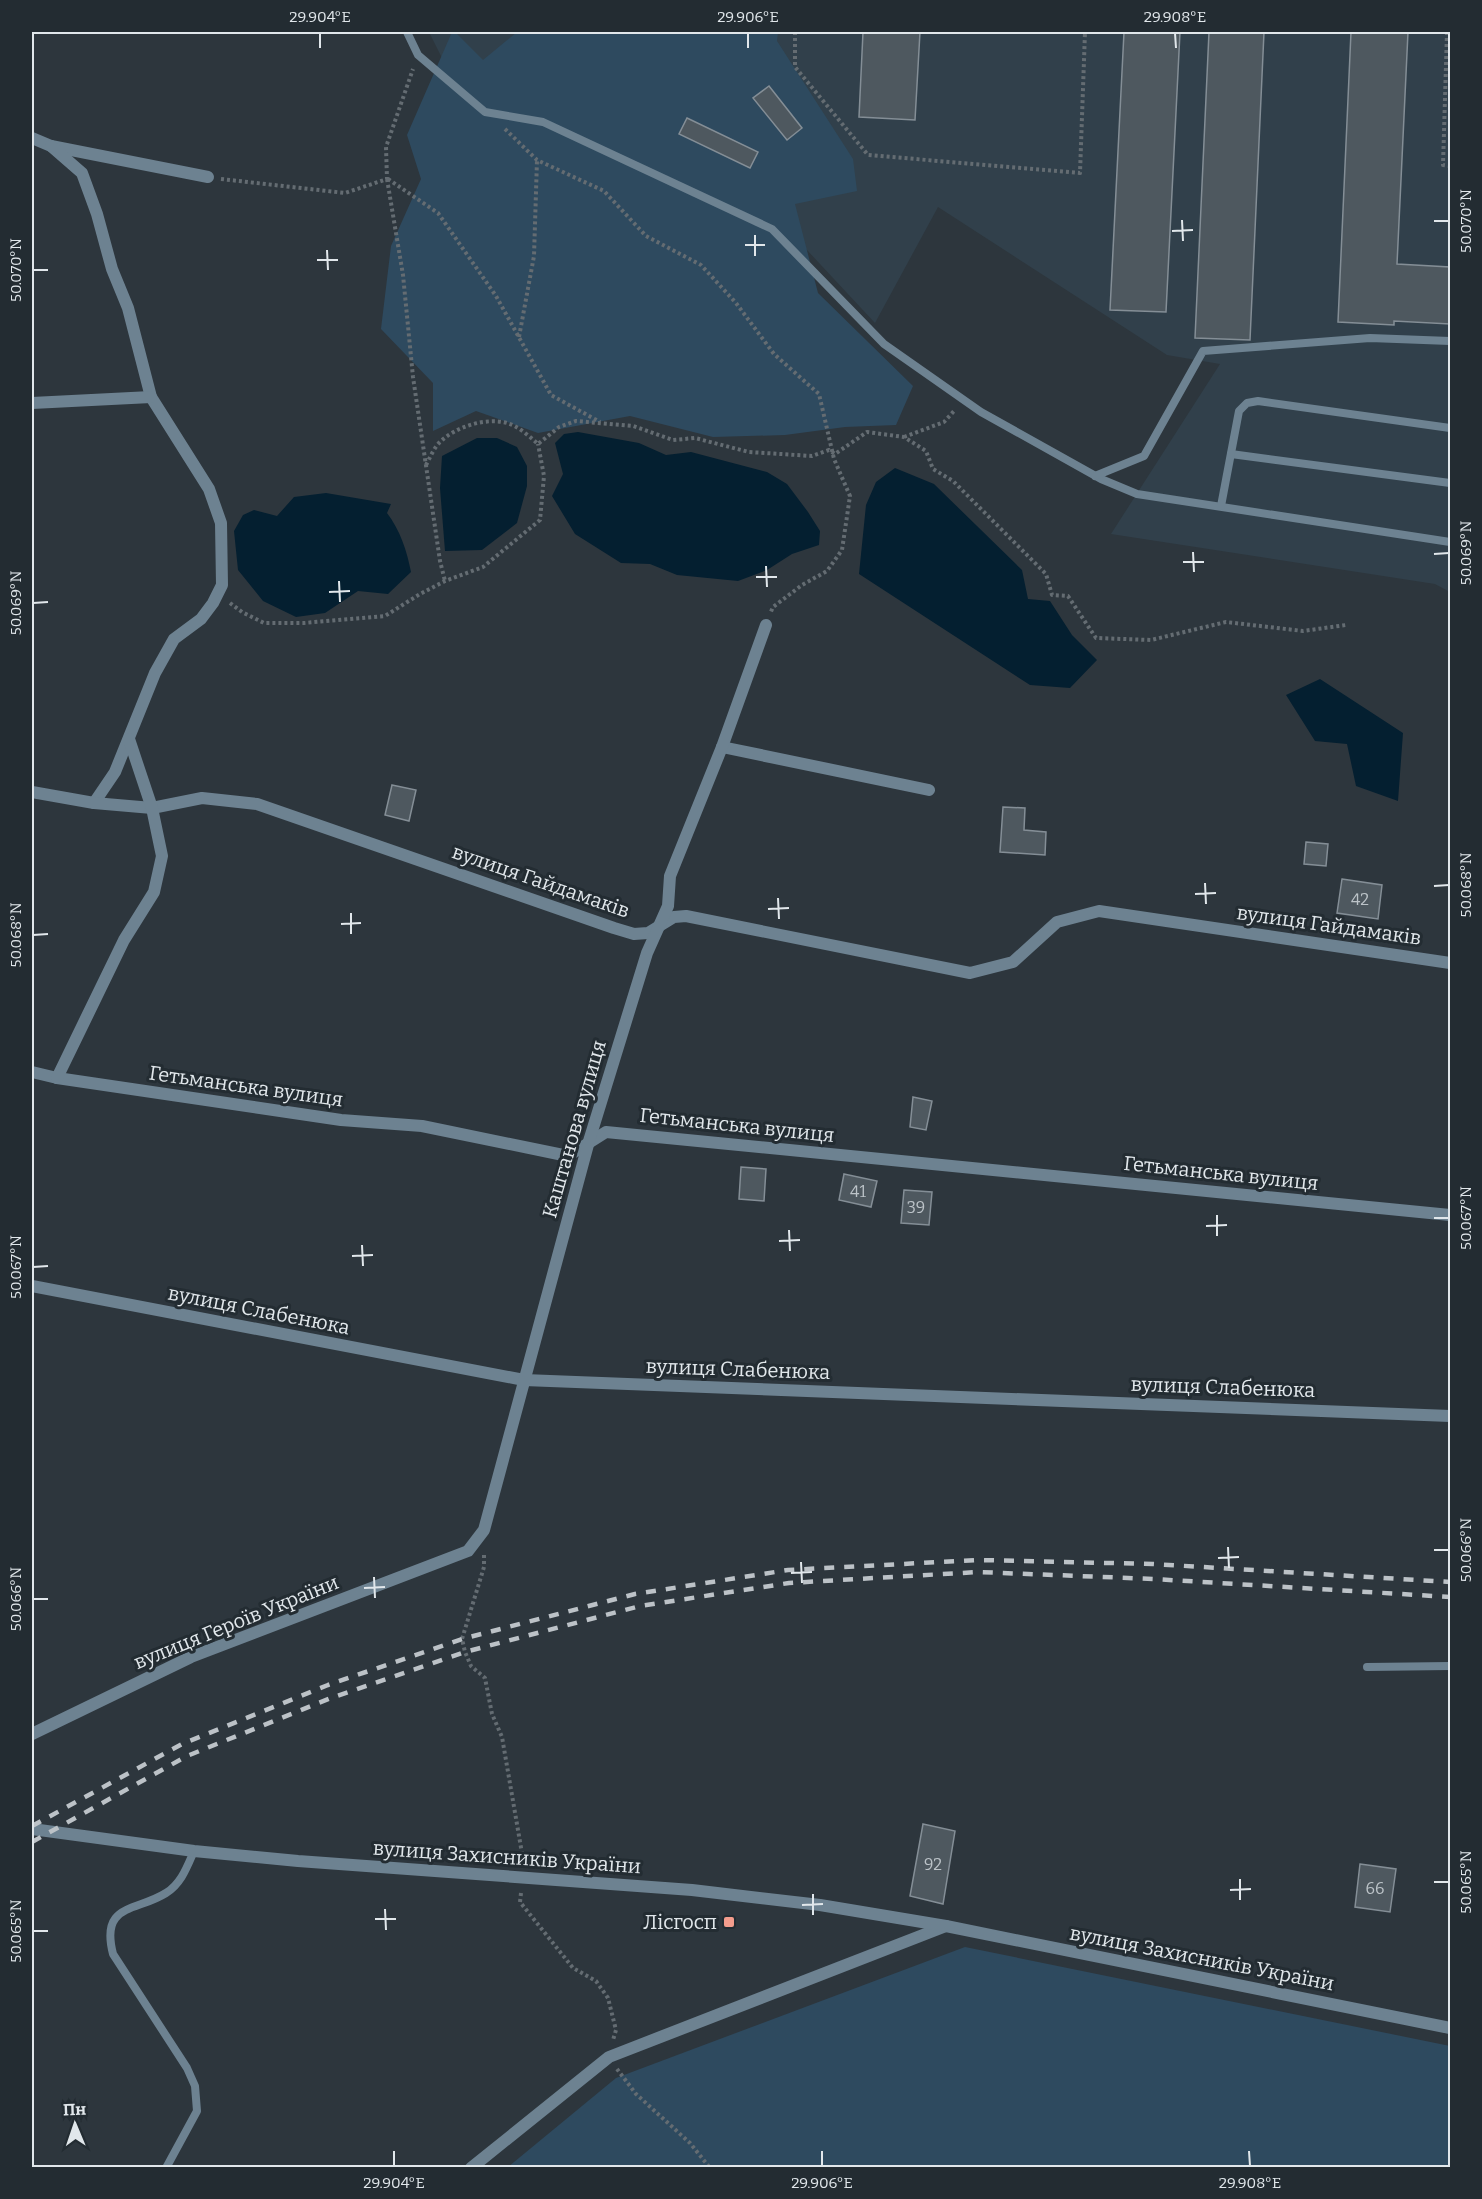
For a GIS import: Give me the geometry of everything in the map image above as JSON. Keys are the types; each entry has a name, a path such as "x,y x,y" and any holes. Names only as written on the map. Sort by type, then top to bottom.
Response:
{"street":[{"path":"32,138 51,146 208,177"},
{"path":"51,146 82,173 97,214 112,269 128,308 151,397 209,489 221,523 222,585 218,594 201,619 174,639 154,673 115,772 94,803"},
{"path":"32,404 151,397"},
{"name":"Каштанова вулиця","path":"484,1530 589,1141 647,953 662,924 668,906 670,876 722,747 766,626"},
{"path":"57,1078 124,940 154,892 162,856 152,808 129,739"},
{"path":"722,747 930,790"},
{"name":"вулиця Гайдамаків","path":"32,792 94,803 152,808 202,798 257,804 634,934 648,933 674,917 686,916 970,973 1013,962 1057,922 1099,912 1450,963"},
{"name":"Гетьманська вулиця","path":"32,1072 57,1078 341,1120 422,1126 568,1156 606,1132 1450,1215"},
{"name":"вулиця Слабенюка","path":"32,1286 524,1380 1450,1416"},
{"name":"вулиця Героїв України","path":"32,1734 191,1658 468,1551 484,1530"},
{"name":"вулиця Захисників України","path":"32,1829 194,1851 692,1890 820,1905 946,1926 1450,2028"},
{"path":"471,2168 609,2057 946,1926"}],"lane":[{"path":"406,32 418,55 485,112 543,122 772,229 884,344 981,412 1095,476 1137,494 1450,542"},
{"path":"1095,476 1144,456 1203,351 1370,338 1450,341"},
{"path":"1221,506 1239,411 1246,403 1258,401 1450,428"},
{"path":"1231,454 1450,483"},
{"path":"1367,1666 1450,1666"},
{"path":"166,2168 197,2111 195,2086 187,2068 113,1953 109,1937 114,1919 125,1909 166,1893 181,1880 194,1851"}],"path":[{"path":"795,32 795,67 868,155 1080,173 1085,32"},
{"path":"1447,32 1443,165 1450,166"},
{"path":"418,55 386,147 387,178 403,275 413,377 440,561 445,581"},
{"path":"485,112 537,160 604,191 646,236 700,265 736,303 774,354 819,394 833,453 850,496 842,550 827,572 801,585 773,607 766,626"},
{"path":"519,337 534,256 537,160"},
{"path":"208,177 345,193 387,178"},
{"path":"387,178 438,213 496,296 551,395 603,424"},
{"path":"904,437 944,422 965,401"},
{"path":"218,594 242,612 264,623 304,623 385,616 445,581 483,567 540,520 544,476 538,444 524,432 507,423 484,422 457,430 439,442 426,465"},
{"path":"538,444 559,427 576,422 633,426 673,440 695,438 749,452 794,456 812,456 829,450 835,454 867,432 904,437 926,451 933,469 953,481 1046,574 1052,595 1068,596 1096,638 1151,640 1226,622 1304,631 1346,625"},
{"path":"484,1530 484,1567 462,1639 471,1666 485,1678 492,1714 502,1737 524,1863 520,1902 573,1968 596,1980 608,1998 616,2030 609,2057 636,2094 690,2143 710,2168"}],"shaded area":[{"path":"429,32 1450,32 1450,592 1435,584 1111,534 1220,364 1167,355 938,207 875,323 779,220 453,80"},
{"path":"452,32 455,32 483,60 517,32 778,32 777,41 853,159 857,191 795,204 818,293 913,386 896,425 845,427 785,435 713,437 630,416 538,433 476,411 433,431 433,383 381,329 391,246 421,179 407,135"},
{"path":"578,432 639,443 666,455 691,452 767,472 787,484 808,512 820,531 819,545 792,554 767,570 738,581 677,575 650,564 621,563 575,534 552,496 563,474 555,443 564,434"},
{"path":"477,438 497,438 517,447 527,466 527,486 517,523 482,550 445,551 440,488 442,456"},
{"path":"895,468 934,484 1022,570 1028,599 1050,601 1072,635 1097,660 1070,688 1030,685 859,574 866,505 876,482"},
{"path":"326,493 391,504 387,513 396,526 411,572 388,594 358,591 325,613 296,617 263,601 238,570 234,531 243,515 254,510 277,516 294,497"},
{"path":"1320,679 1403,733 1398,801 1356,786 1347,744 1315,741 1286,695"},
{"path":"965,1947 1450,2046 1450,2167 508,2167 616,2078"}],"building":[{"path":"863,32 920,32 915,120 859,117"},
{"path":"1124,32 1180,32 1166,312 1110,310"},
{"path":"1209,32 1264,32 1250,340 1195,338"},
{"path":"1351,32 1408,32 1397,264 1450,267 1450,324 1394,321 1394,325 1338,322"},
{"path":"769,86 802,128 787,140 753,98"},
{"path":"687,118 758,152 750,168 679,134"},
{"path":"392,785 416,790 409,821 385,815"},
{"path":"1003,807 1025,808 1024,830 1046,832 1045,855 1000,852"},
{"path":"1306,842 1328,844 1326,866 1304,864"},
{"path":"1342,879 1382,885 1378,919 1337,913"},
{"path":"913,1097 932,1101 926,1130 910,1127"},
{"path":"741,1167 766,1169 764,1201 739,1199"},
{"path":"844,1174 877,1181 871,1207 839,1200"},
{"path":"904,1190 932,1192 929,1225 901,1223"},
{"path":"923,1824 955,1831 943,1904 910,1896"},
{"path":"1360,1864 1396,1869 1390,1912 1355,1907"}],"railway":[{"path":"32,1826 182,1744 328,1685 462,1639 635,1594 788,1570 978,1560 1153,1564 1450,1582"},
{"path":"32,1842 187,1756 331,1698 465,1652 640,1606 789,1583 978,1572 1154,1579 1450,1597"}],"place":[{"name":"Лісгосп","path":"729,1922"}]}
